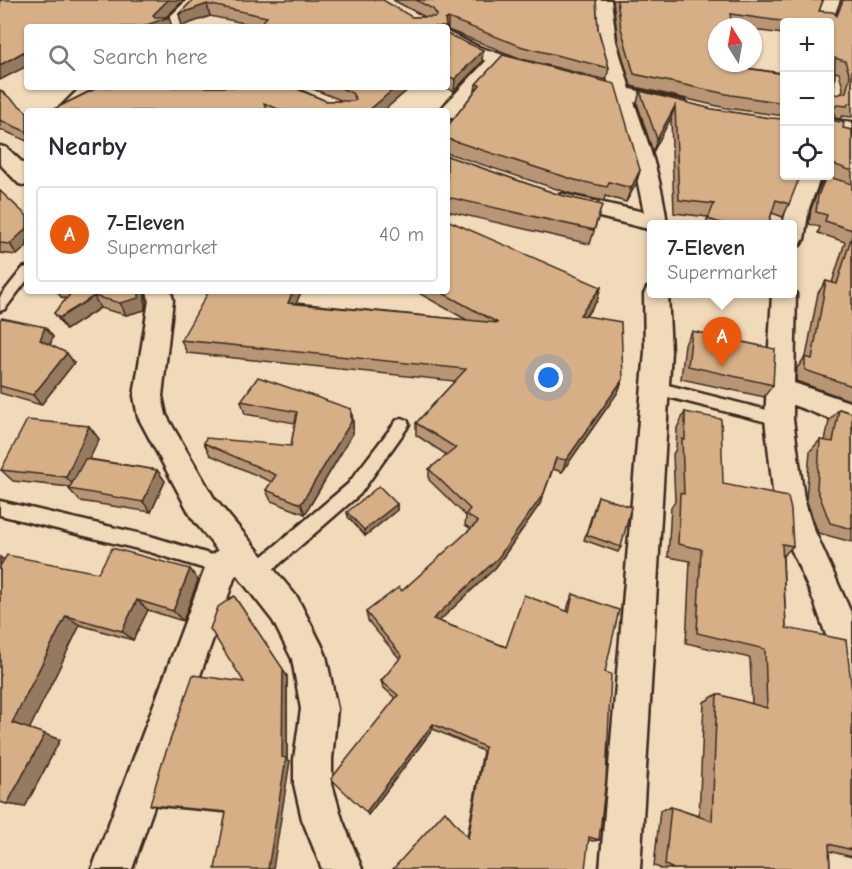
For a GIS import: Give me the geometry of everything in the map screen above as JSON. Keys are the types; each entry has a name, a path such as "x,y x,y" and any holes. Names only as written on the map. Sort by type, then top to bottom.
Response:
{"street":[{"path":"171,24 196,0"},
{"path":"603,0 609,55 642,152 652,189 656,220"},
{"path":"825,18 832,0 852,3"},
{"path":"450,38 496,60 555,78 691,108"},
{"path":"450,110 496,60"},
{"path":"70,108 89,90"},
{"path":"834,126 852,128"},
{"path":"0,152 23,167"},
{"path":"796,220 798,208 812,180"},
{"path":"544,195 647,221"},
{"path":"160,294 161,300 148,396 152,417 203,508 239,565 285,609 309,656 319,710 313,759 313,784 322,819 342,869"},
{"path":"621,869 656,388 658,351 656,298"},
{"path":"784,298 779,420 789,499 797,526 830,600 852,663"},
{"path":"780,389 852,415"},
{"path":"112,869 239,565"}],"lane":[{"path":"0,306 24,275"},
{"path":"656,388 779,420"},
{"path":"0,508 239,565 354,489 402,424"}],"building":[{"path":"0,0 168,0 153,15 169,17 149,24 24,24 24,52 0,65"},
{"path":"193,0 383,0 412,17 435,17 437,15 433,9 416,0 596,0 598,29 609,68 523,47 448,18 445,20 446,24 260,24 267,17 207,4 179,14"},
{"path":"617,0 823,0 819,11 833,12 837,16 843,0 852,0 852,104 848,103 847,106 837,105 834,108 834,93 834,72 834,18 780,18 780,21 730,14 731,18 708,18 708,72 762,71 780,73 780,102 731,95 634,74 621,28","holes":["835,58 845,61 850,76 846,92 837,95 834,93"]},
{"path":"450,35 483,50 455,79 450,77"},
{"path":"503,55 615,84 640,170 631,188 609,182 607,187 575,180 450,140 450,123 480,85 476,84"},
{"path":"0,90 24,110 24,131 0,120"},
{"path":"93,90 299,90 326,101 354,101 356,99 352,93 345,90 392,90 372,108 276,108 264,103 266,108 56,108"},
{"path":"640,91 712,109 780,119 780,180 798,180 789,204 776,200 770,220 711,220 708,219 714,204 679,200 675,106 657,139"},
{"path":"834,108 835,121 844,123 843,128 852,130 852,171 834,164"},
{"path":"450,157 560,195 602,205 594,230 450,198"},
{"path":"834,178 852,184 852,230 825,221 827,215 816,212 818,196 824,180"},
{"path":"0,191 24,213 24,231 10,244 0,243"},
{"path":"450,221 601,287 580,315 621,322 623,379 566,460 556,458 544,493 498,558 433,619 506,647 524,595 569,612 573,594 619,610 605,672 611,674 606,779 599,840 589,837 585,869 393,869 445,811 468,838 485,747 433,724 366,812 331,779 398,695 381,681 402,656 366,612 399,587 402,591 478,522 466,514 470,509 429,469 456,448 416,423 466,369 181,340 207,294 292,294 288,303 498,323 445,294 450,294"},
{"path":"852,235 852,386 805,370 805,357 812,359 826,281 837,284"},
{"path":"70,294 139,294 139,298 120,303 94,296 59,318 54,313"},
{"path":"2,318 45,327 40,340 67,353 33,395 0,386 0,320"},
{"path":"692,331 775,349 773,385 688,366"},
{"path":"258,377 351,409 351,422 301,504 266,490 276,475 204,443 206,438 291,446 297,412 241,401"},
{"path":"839,409 852,413 852,529 830,523 817,489 820,440 833,442"},
{"path":"685,412 721,419 723,484 788,497 793,546 782,544 786,628 846,640 852,692 852,850 829,844 830,869 672,869 665,865 671,807 712,821 717,694 767,708 765,649 697,633 701,549 678,544 680,493 684,494 682,439 685,440"},
{"path":"27,420 89,426 66,477 1,470"},
{"path":"85,459 157,470 143,502 69,489"},
{"path":"379,486 397,504 364,530 347,512"},
{"path":"598,496 631,507 621,547 587,535"},
{"path":"112,548 190,569 173,611 137,600 122,631 66,616 12,723 45,734 7,804 0,802 0,566 7,555 98,573"},
{"path":"234,596 283,669 282,757 286,758 268,869 215,869 226,812 150,805 161,766 193,675 244,682 210,629 218,607"}],"place":[{"name":"7-Eleven","path":"722,367"}]}
